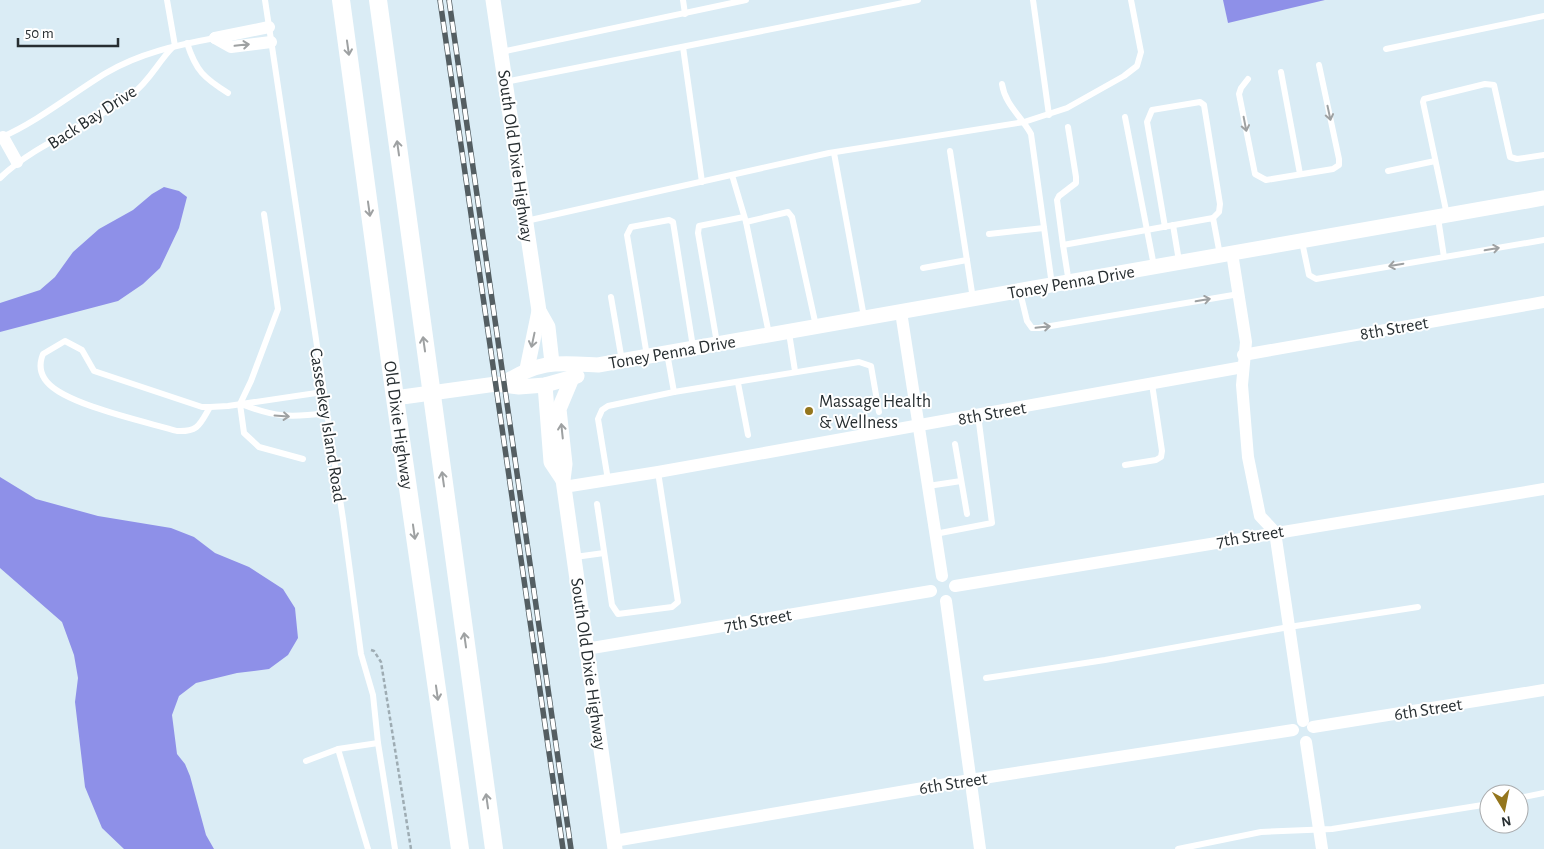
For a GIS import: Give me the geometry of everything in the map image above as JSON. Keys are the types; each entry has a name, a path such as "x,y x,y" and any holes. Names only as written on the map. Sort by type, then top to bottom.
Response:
{"main road":[{"name":"Old Dixie Highway","path":"341,0 395,398 460,849"},
{"name":"Old Dixie Highway","path":"378,0 494,849"}],"street":[{"name":"South Old Dixie Highway","path":"494,0 539,311 548,327 552,363"},
{"name":"Back Bay Drive","path":"214,38 269,26"},
{"path":"214,38 231,47 271,42"},
{"path":"1,137 17,162"},
{"name":"Toney Penna Drive","path":"504,384 527,369 552,363 598,364 770,336 1544,198"},
{"path":"1226,254 1239,294 1246,342 1243,361 1243,415 1255,497 1260,516 1275,532 1289,627 1312,738 1306,742"},
{"name":"8th Street","path":"564,483 608,480 658,472 1152,384 1243,361 1544,302"},
{"name":"South Old Dixie Highway","path":"527,369 539,311"},
{"path":"902,312 942,576"},
{"name":"Toney Penna Drive","path":"395,398 504,384 519,388 545,385 572,378 598,364"},
{"name":"South Old Dixie Highway","path":"572,378 560,409 566,464 564,483 614,845"},
{"name":"South Old Dixie Highway","path":"545,385 551,462 564,483"},
{"name":"7th Street","path":"955,586 1544,488"},
{"path":"942,576 949,578 955,586 955,594 946,601 935,598 931,591 934,580 942,576"},
{"name":"7th Street","path":"586,649 931,591"},
{"path":"946,601 980,849"},
{"name":"6th Street","path":"1308,724 1544,690"},
{"path":"1306,742 1296,739 1293,730 1295,725 1308,724"},
{"name":"6th Street","path":"614,845 970,780 1293,730"},
{"path":"1306,742 1322,849"}],"lane":[{"path":"167,0 175,46"},
{"name":"Casseekey Island Road","path":"265,0 361,654 373,695 378,743 395,849"},
{"path":"683,0 685,14"},
{"path":"501,52 746,0"},
{"path":"505,82 918,0"},
{"path":"1033,0 1049,115"},
{"path":"525,221 834,153 1024,122 1049,115 1067,108 1124,76 1137,66 1141,52 1131,0"},
{"path":"1386,49 1544,16"},
{"name":"Back Bay Drive","path":"1,137 108,72 139,57 175,46 214,38"},
{"path":"187,44 193,62 205,78 228,93"},
{"name":"Back Bay Drive","path":"0,178 17,162 134,94 161,59 175,46"},
{"path":"683,47 702,182"},
{"path":"1248,79 1239,94 1255,174 1266,180 1333,169 1339,166 1319,65"},
{"path":"1281,72 1300,174"},
{"path":"1002,84 1008,103 1024,122 1031,134 1052,286"},
{"path":"1444,257 1442,216 1424,99 1486,84 1494,85 1510,157 1517,159 1544,155"},
{"path":"1063,245 1213,218 1219,212 1220,204 1204,105 1200,102 1152,110 1146,122 1165,226"},
{"path":"1125,118 1154,267"},
{"path":"1068,127 1076,183 1059,196 1057,200 1069,283"},
{"path":"950,151 974,300"},
{"path":"834,153 865,319"},
{"path":"1388,171 1435,161"},
{"path":"732,175 745,219 770,336"},
{"path":"717,344 698,232 699,226 704,225 788,212 792,217 816,328"},
{"path":"264,214 278,309 251,381 240,404 244,433 259,447 302,459"},
{"path":"1213,218 1226,254"},
{"path":"647,356 627,235 631,227 670,220 673,222 693,348"},
{"path":"1173,225 1179,262"},
{"path":"989,234 1044,228"},
{"path":"1302,240 1309,275 1316,279 1544,240"},
{"path":"923,268 967,260"},
{"path":"1020,292 1027,321 1032,328 1239,294"},
{"path":"611,297 622,360"},
{"path":"789,332 796,372"},
{"path":"210,407 199,426 189,432 176,431 70,398 46,382 40,369 40,360 43,354 65,341 82,350 94,371 202,407 240,404 322,392"},
{"path":"667,353 674,392"},
{"path":"608,480 598,420 602,410 608,406 674,392 859,362 867,363 873,371 879,412"},
{"path":"738,382 748,436"},
{"path":"1124,465 1156,460 1161,456 1162,451 1152,384"},
{"path":"240,404 270,415 298,417 326,413"},
{"path":"935,534 992,522 978,415"},
{"path":"955,444 967,514"},
{"path":"597,504 612,605 618,614 672,607 678,602 658,472"},
{"path":"928,486 961,481"},
{"path":"574,557 604,553"},
{"path":"986,678 1105,660 1289,627 1418,608"},
{"path":"306,761 338,749 378,743"},
{"path":"338,749 368,849"},
{"path":"1529,796 1544,793"},
{"path":"1178,849 1261,832 1352,826 1479,806"}],"path":[{"path":"367,649 374,651 381,662 412,849"}],"water":[{"path":"1223,0 1325,0 1228,23"},
{"path":"164,187 179,191 187,197 179,228 160,268 143,284 118,301 0,332 0,303 40,290 55,277 73,252 99,229 133,210 152,194"},
{"path":"0,477 36,499 98,516 171,528 194,537 215,553 249,567 283,589 295,608 298,638 288,655 269,669 237,673 196,683 179,696 172,715 177,754 185,764 190,776 206,835 214,849 124,849 102,828 85,787 75,702 78,678 74,655 62,622 0,568"}],"railway":[{"path":"440,0 563,849"},
{"path":"449,0 571,849"}],"place":[{"name":"Massage Health & Wellness","path":"809,411"}]}
